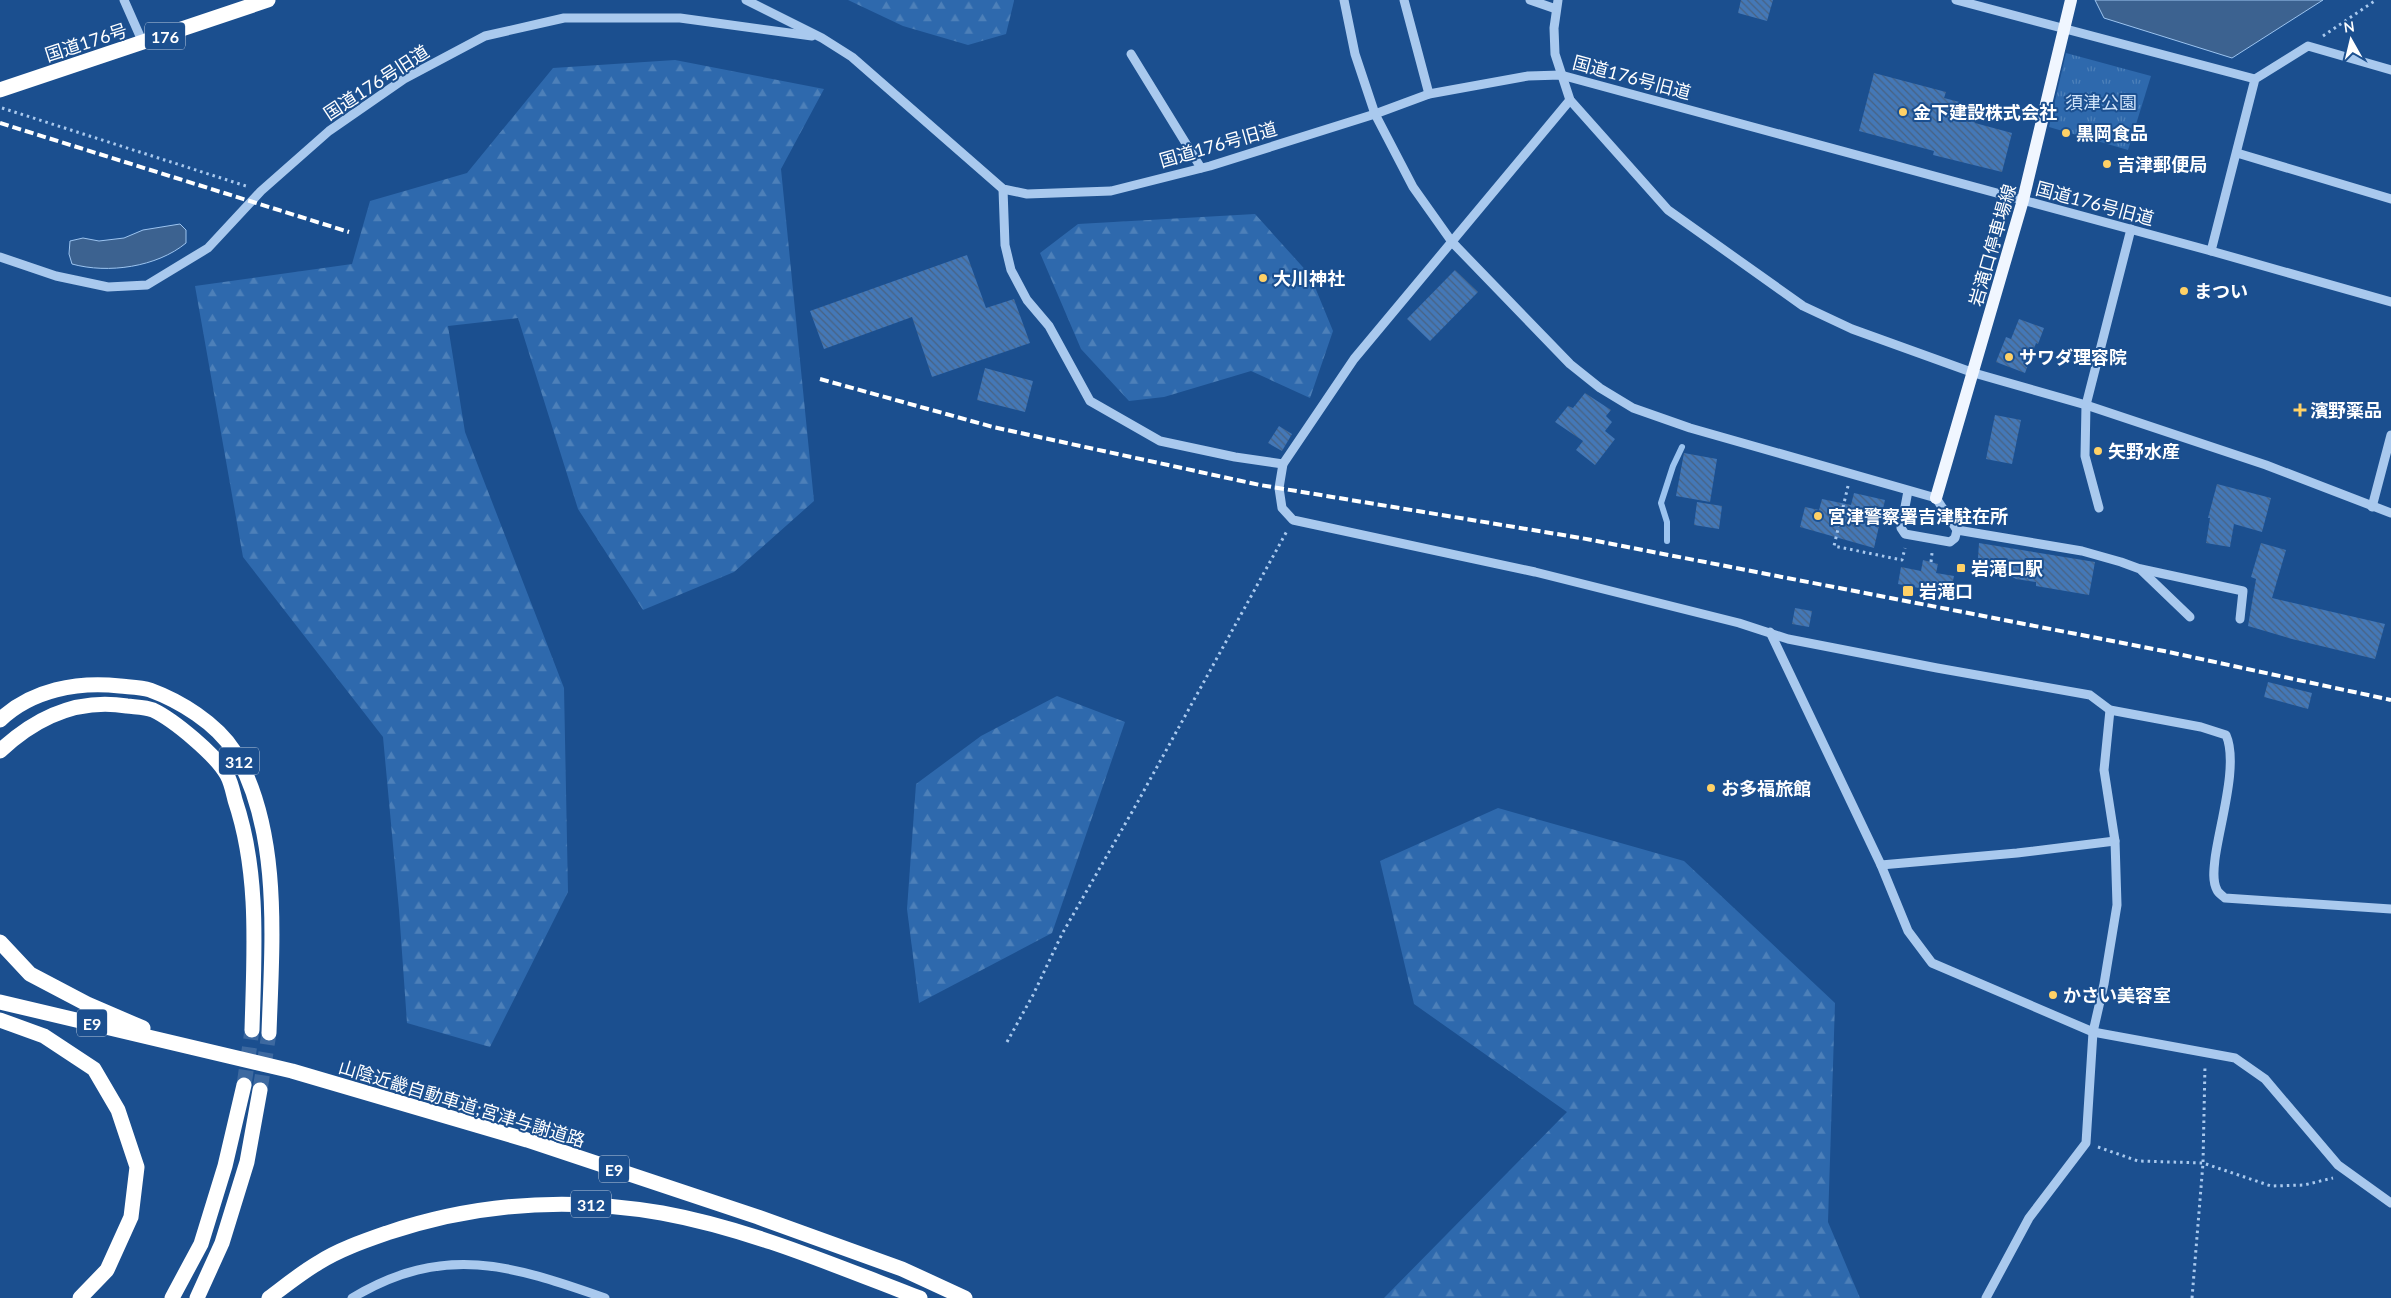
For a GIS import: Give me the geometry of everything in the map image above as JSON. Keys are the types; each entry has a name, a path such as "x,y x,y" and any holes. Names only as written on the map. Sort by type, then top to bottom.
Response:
{"highway":[{"name":"国道176号","path":"0,90 268,0"},
{"name":"312","path":"0,720 9,712 40,694 72,686 108,685 148,690 199,714 233,750 250,782 257,807 270,877 272,947 269,1033"},
{"name":"312","path":"0,751 21,731 65,709 111,703 152,710 193,736 227,775 243,822 252,878 254,948 252,1030"},
{"path":"0,942 30,974 86,1004 185,1046"},
{"name":"E9","path":"0,1002 185,1046"},
{"path":"0,1020 44,1036 94,1069 118,1110 137,1167 131,1217 107,1270 80,1298"},
{"name":"山陰近畿自動車道;宮津与謝道路","path":"185,1046 292,1071 536,1143 839,1246 902,1269 965,1298"},
{"path":"172,1298 201,1244 225,1166 244,1085"},
{"path":"197,1298 222,1243 247,1162 260,1090"},
{"name":"312","path":"269,1298 319,1262 368,1240 428,1219 499,1207 583,1203 663,1213 730,1230 920,1298"}],"main road":[{"name":"岩滝口停車場線","path":"1936,498 2023,200 2071,0"}],"street":[{"path":"124,0 142,43"},
{"name":"国道176号旧道","path":"746,0 822,38 852,57 1003,189 1027,194 1111,191 1201,168 1374,114 1429,94 1528,76 1561,75 2211,251 2391,302"},
{"path":"1344,0 1355,54 1374,114 1413,187 1452,242 1570,364 1600,388 1633,408 1690,428 1936,498 1957,530 2082,551 2140,569 2243,591 2240,619"},
{"path":"1404,0 1429,94"},
{"path":"1530,0 1557,4 1555,54 1570,100 1668,210 1803,306 1852,329 1974,373 2086,405 2266,465 2391,513"},
{"path":"1956,0 2255,79"},
{"name":"国道176号旧道","path":"0,257 56,276 108,287 147,285 208,248 261,191 329,131 404,79 485,36 564,18 680,18 822,38"},
{"path":"2211,251 2255,79 2308,46 2391,70"},
{"path":"1131,54 1201,168"},
{"path":"1570,100 1354,359 1283,464 1279,488 1282,508 1293,520 1536,572 1788,638 1846,651 2090,695 2110,710 2201,727 2226,735 2230,745 2231,765 2214,872 2217,890 2225,898 2391,909"},
{"path":"2237,153 2391,199"},
{"path":"1003,189 1004,245 1011,270 1027,300 1049,326 1090,401 1160,441 1235,457 1283,464"},
{"path":"2099,508 2085,456 2086,405 2130,229"},
{"path":"2372,507 2391,435"},
{"path":"1908,491 1902,528 1905,534 1950,542 1957,530"},
{"path":"2140,569 2190,617"},
{"path":"1770,632 1881,865 1908,931 1932,963 2094,1032 2235,1058 2265,1079 2338,1165 2391,1203"},
{"path":"1986,1298 2029,1218 2086,1143 2094,1032 2106,975 2116,904 2115,841 2104,770 2110,710"},
{"path":"1881,865 2016,853 2115,841"},
{"path":"352,1298 379,1282 423,1268 458,1264 498,1267 540,1275 605,1298"}],"path":[{"path":"2308,46 2376,0"},
{"path":"0,107 261,191"},
{"path":"1852,474 1834,546 1902,560 1906,547 1914,549"},
{"path":"1007,1042 1033,995 1062,934 1136,805 1293,520"},
{"path":"1924,550 1941,553"},
{"path":"2192,1298 2203,1163 2206,1052"},
{"path":"2086,1143 2138,1161 2203,1163 2271,1186 2304,1185 2350,1174"}],"green space":[{"path":"848,0 1014,1 1006,34 968,45 903,26"},
{"name":"須津公園","path":"2066,53 2151,76 2128,150 2049,127"},
{"path":"675,60 824,89 781,169 814,501 734,572 643,610 578,509 518,318 448,326 465,432 564,688 568,892 490,1047 407,1023 383,737 243,557 195,286 352,264 370,201 467,173 553,68"},
{"path":"1255,214 1310,275 1333,331 1310,398 1251,371 1164,397 1129,401 1081,349 1040,253 1078,224"},
{"path":"1057,696 1125,722 1052,933 919,1003 907,909 916,784 981,736"},
{"path":"1498,808 1684,861 1835,1003 1828,1222 1860,1298 1384,1298 1567,1112 1414,1004 1380,861"}],"shaded area":[{"path":"2095,0 2323,0 2232,58 2104,18"},
{"path":"180,224 186,230 186,243 161,258 147,263 116,268 86,267 72,264 69,254 70,241 83,238 99,241 124,238 143,230"}],"building":[{"path":"1741,0 1773,0 1767,21 1738,13"},
{"path":"1874,73 1946,92 1944,98 1979,107 1975,123 2012,133 2002,172 1933,155 1934,151 1859,131"},
{"path":"967,255 986,308 1014,299 1030,343 932,377 912,317 824,349 810,311"},
{"path":"1455,270 1478,292 1430,341 1407,319"},
{"path":"2019,319 2044,328 2038,344 2036,343 2025,373 1996,362 2006,337 2011,339"},
{"path":"985,368 1033,381 1025,412 977,400"},
{"path":"1585,393 1611,410 1606,416 1612,422 1605,431 1615,439 1595,465 1576,450 1583,441 1555,422 1568,406 1573,408"},
{"path":"1995,415 2021,420 2012,464 1986,459"},
{"path":"1279,426 1292,434 1282,451 1268,443"},
{"path":"1684,453 1717,459 1710,502 1676,496"},
{"path":"2217,484 2271,498 2262,532 2234,524 2230,547 2206,543 2210,518 2208,518"},
{"path":"1854,493 1885,500 1874,548 1800,527 1805,507 1819,510 1822,499 1851,505"},
{"path":"1697,502 1722,506 1719,529 1694,525"},
{"path":"1979,543 2095,562 2089,595 2036,586 2036,582 2016,579 1978,558"},
{"path":"2261,543 2286,550 2272,598 2385,624 2375,659 2292,639 2248,626 2256,579 2251,577"},
{"path":"1923,560 1938,564 1936,573 1954,576 1950,594 1898,584 1901,567 1921,571"},
{"path":"1795,608 1812,611 1809,627 1792,624"},
{"path":"2268,682 2312,693 2308,709 2264,697"}],"waterway":[{"path":"1667,541 1667,522 1661,503 1673,466 1682,447"}],"tunnel":[{"path":"244,1085 252,1030"},
{"path":"260,1090 269,1033"}],"railway":[{"path":"0,123 349,232"},
{"path":"820,379 993,427 1260,485 1581,538 2164,651 2391,700"}],"place":[{"name":"金下建設株式会社","path":"1903,112"},
{"name":"黒岡食品","path":"2066,133"},
{"name":"吉津郵便局","path":"2107,164"},
{"name":"大川神社","path":"1263,278"},
{"name":"まつい","path":"2184,291"},
{"name":"サワダ理容院","path":"2009,357"},
{"name":"濱野薬品","path":"2300,410"},
{"name":"矢野水産","path":"2098,451"},
{"name":"宮津警察署吉津駐在所","path":"1818,516"},
{"name":"岩滝口駅","path":"1961,568"},
{"name":"岩滝口","path":"1908,591"},
{"name":"お多福旅館","path":"1711,788"},
{"name":"かさい美容室","path":"2053,995"}]}
